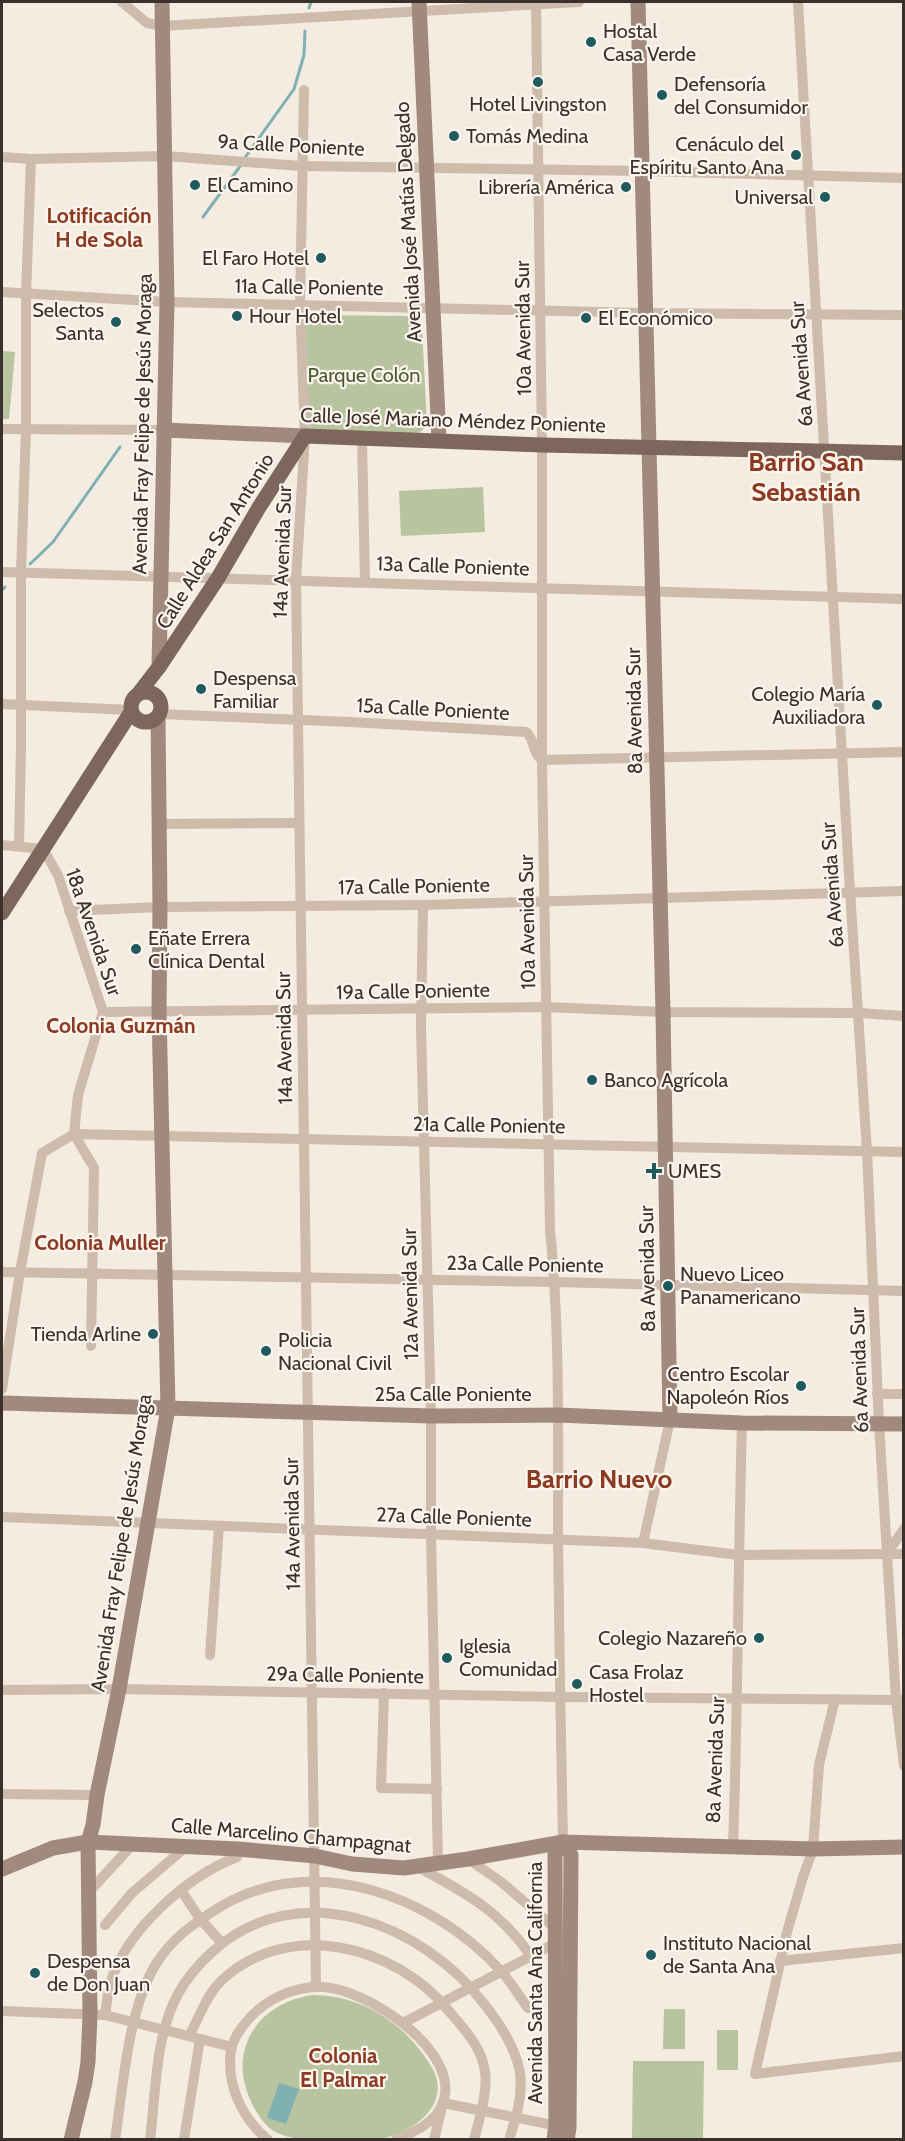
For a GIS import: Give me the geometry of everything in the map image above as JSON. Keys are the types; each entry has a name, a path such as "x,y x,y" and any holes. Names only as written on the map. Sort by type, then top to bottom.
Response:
{"main road":[{"name":"Calle José Mariano Méndez Poniente","path":"305,436 542,446 903,453"},
{"name":"Calle Aldea San Antonio","path":"147,716 132,700 159,668 218,578 258,509 305,436"},
{"path":"147,716 159,668"},
{"path":"2,913 119,732 147,716 153,693 139,693"}],"street":[{"path":"122,2 147,23 162,26 419,6 579,2"},
{"name":"Avenida Fray Felipe de Jesús Moraga","path":"159,668 167,302 162,2"},
{"name":"10a Avenida Sur","path":"536,2 542,446 542,760 550,1229 555,1282 558,1415 563,1842"},
{"name":"8a Avenida Sur","path":"638,2 663,1012 670,1420"},
{"name":"6a Avenida Sur","path":"798,2 867,1151 879,1424 903,1766"},
{"name":"Avenida José Matías Delgado","path":"419,6 439,440"},
{"name":"14a Avenida Sur","path":"304,90 300,305 305,436 296,580 316,1987"},
{"name":"9a Calle Poniente","path":"2,157 31,159 165,156 302,166 903,178"},
{"path":"19,846 21,572 31,159"},
{"name":"11a Calle Poniente","path":"2,292 167,302 433,309 903,315"},
{"name":"Calle José Mariano Méndez Poniente","path":"2,429 164,430 305,436"},
{"path":"362,439 365,581"},
{"name":"13a Calle Poniente","path":"2,572 365,581 903,599"},
{"name":"15a Calle Poniente","path":"2,704 147,716 526,732 531,737 537,756 542,760"},
{"name":"Avenida Fray Felipe de Jesús Moraga","path":"71,2139 85,2082 97,2016 88,1893 88,1842 119,1689 168,1408 159,1011 158,824 147,716"},
{"path":"542,760 903,752"},
{"path":"158,824 299,823"},
{"path":"2,845 43,849"},
{"name":"18a Avenida Sur","path":"43,849 58,875 103,1012 78,1095 74,1134"},
{"name":"17a Calle Poniente","path":"69,911 160,907 423,905 903,891"},
{"name":"12a Avenida Sur","path":"423,905 424,1141 438,1862"},
{"name":"19a Calle Poniente","path":"103,1012 546,1007 663,1012 859,1013 903,1016"},
{"path":"2,1389 20,1272 42,1153 74,1134 94,1168 91,1346"},
{"name":"21a Calle Poniente","path":"74,1134 903,1152"},
{"name":"23a Calle Poniente","path":"2,1272 903,1291"},
{"path":"878,1394 903,1394"},
{"name":"25a Calle Poniente","path":"2,1403 431,1416 558,1415 742,1423 903,1424"},
{"path":"644,1543 670,1420"},
{"name":"8a Avenida Sur","path":"733,1846 738,1698 738,1555 742,1423"},
{"name":"27a Calle Poniente","path":"2,1517 644,1543 738,1555 903,1554"},
{"path":"210,1655 219,1526"},
{"path":"887,1553 903,1529"},
{"name":"29a Calle Poniente","path":"2,1690 119,1689 900,1700"},
{"path":"384,1693 381,1788 437,1788"},
{"path":"835,1699 819,1765 813,1849 780,1961 755,2074 903,2056"},
{"path":"2,1794 97,1795"},
{"name":"Calle Marcelino Champagnat","path":"2,1869 53,1848 88,1842 238,1849 315,1856 352,1864 390,1868 418,1867 563,1842 813,1849 903,1847"},
{"name":"Avenida Santa Ana California","path":"561,2133 562,2007 555,1936 555,1854 563,1842 571,1855 570,1943 562,2007"},
{"path":"88,1893 133,1844"},
{"path":"105,1925 132,1893 187,1846"},
{"path":"97,2016 123,1954 144,1926 181,1890 210,1870 237,1857"},
{"path":"468,1859 500,1881 555,1936 570,1943"},
{"path":"418,1867 468,1895 504,1922 531,1956"},
{"path":"115,2139 133,2022 155,1965 178,1936 200,1919 232,1900 261,1888 289,1882 315,1881 358,1886 416,1907 466,1938 501,1971 528,2008"},
{"path":"181,1890 200,1919 222,1943"},
{"path":"150,2139 163,2028 184,1983 222,1943 242,1930 290,1913 315,1912 356,1918 394,1931 414,1941 464,1978 495,2018 511,2046 520,2072 520,2098 509,2139"},
{"path":"403,2023 531,1956 555,1936"},
{"path":"184,2139 194,2037 211,1994 233,1971 268,1952 315,1944 353,1949 373,1956 418,1981 442,2002 480,2050 486,2074 482,2110 474,2139"},
{"path":"780,1961 903,1948"},
{"path":"268,2139 253,2125 237,2097 231,2067 232,2047 242,2028 264,2006 291,1991 316,1987 349,1992 378,2006 403,2023 425,2046 441,2071 446,2085 434,2139"},
{"path":"2,2011 97,2016 163,2028 232,2047"},
{"path":"443,2104 516,2117 561,2133"},
{"path":"396,2139 430,2122 443,2104"}],"green space":[{"name":"Parque Colón","path":"311,315 415,316 422,326 427,426 415,436 310,434 304,319"},
{"path":"2,351 15,352 9,419 2,419"},
{"path":"483,487 485,532 401,536 399,491"},
{"path":"313,1995 330,1996 363,2005 392,2022 417,2046 432,2068 438,2085 430,2111 416,2124 389,2137 368,2140 292,2138 279,2134 265,2123 251,2102 244,2078 243,2061 246,2044 264,2017 294,1999"},
{"path":"664,2009 685,2009 685,2049 663,2049"},
{"path":"717,2030 738,2030 738,2070 717,2070"},
{"path":"633,2061 704,2061 703,2139 632,2139"}],"water":[{"path":"279,2083 299,2089 286,2124 267,2118"}],"waterway":[{"path":"309,8 311,2"},
{"path":"244,159 294,89 304,55 305,31"},
{"path":"203,217 241,165"},
{"path":"30,564 53,542 120,447"},
{"path":"2,590 5,587"}],"place":[{"name":"Hostal Casa Verde","path":"591,42"},
{"name":"Hotel Livingston","path":"538,82"},
{"name":"Defensoría del Consumidor","path":"662,95"},
{"name":"Tomás Medina","path":"454,136"},
{"name":"Cenáculo del Espíritu Santo Ana","path":"796,155"},
{"name":"El Camino","path":"195,185"},
{"name":"Librería América","path":"626,187"},
{"name":"Universal","path":"825,197"},
{"name":"El Faro Hotel","path":"321,258"},
{"name":"Hour Hotel","path":"237,316"},
{"name":"El Económico","path":"586,318"},
{"name":"Selectos Santa","path":"116,322"},
{"name":"Despensa Familiar","path":"201,689"},
{"name":"Colegio María Auxiliadora","path":"877,705"},
{"name":"Eñate Errera Clínica Dental","path":"136,949"},
{"name":"Banco Agrícola","path":"592,1080"},
{"name":"UMES","path":"654,1171"},
{"name":"Nuevo Liceo Panamericano","path":"668,1286"},
{"name":"Tienda Arline","path":"153,1334"},
{"name":"Policia Nacional Civil","path":"266,1351"},
{"name":"Centro Escolar Napoleón Ríos","path":"801,1386"},
{"name":"Colegio Nazareño","path":"759,1638"},
{"name":"Iglesia Comunidad","path":"447,1658"},
{"name":"Casa Frolaz Hostel","path":"577,1684"},
{"name":"Instituto Nacional de Santa Ana","path":"651,1955"},
{"name":"Despensa de Don Juan","path":"35,1973"}],"district":[{"name":"Lotificación H de Sola","path":"99,227"},
{"name":"Barrio San Sebastián","path":"806,477"},
{"name":"Colonia Guzmán","path":"121,1025"},
{"name":"Colonia Muller","path":"100,1242"},
{"name":"Barrio Nuevo","path":"599,1479"},
{"name":"Colonia El Palmar","path":"343,2067"}]}
